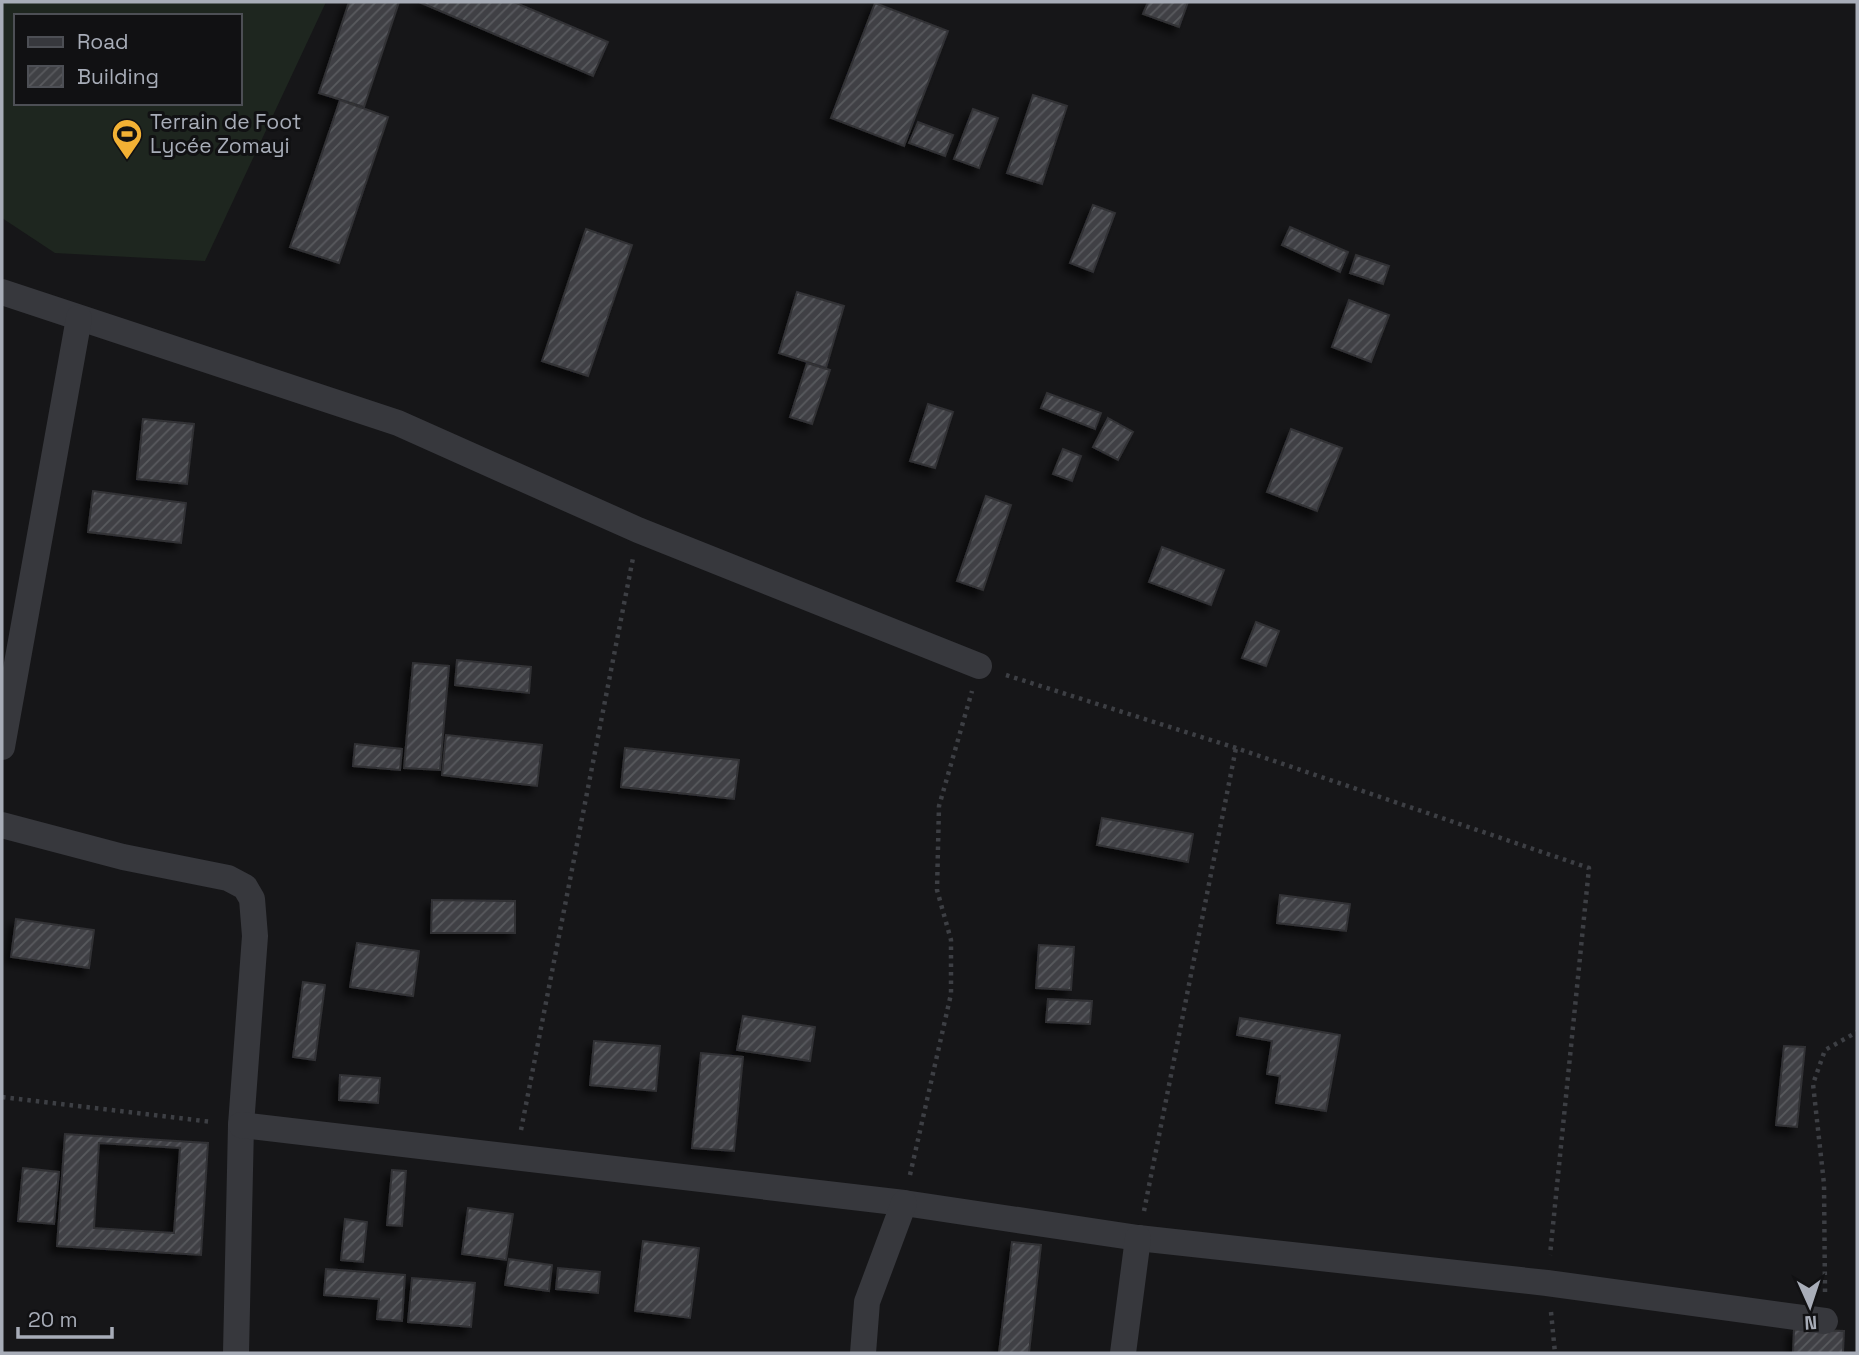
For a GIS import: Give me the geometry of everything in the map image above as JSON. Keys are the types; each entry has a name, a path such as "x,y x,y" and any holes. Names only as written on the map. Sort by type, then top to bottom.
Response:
{"street":[{"path":"2,292 398,423 638,530 979,666"},
{"path":"2,747 79,318"},
{"path":"2,825 123,857 228,878 245,887 252,899 255,936 241,1125 236,1353"},
{"path":"241,1125 904,1203 1138,1238 1547,1283 1825,1321"},
{"path":"863,1353 867,1302 904,1203"},
{"path":"1123,1353 1138,1238"}],"path":[{"path":"516,1156 638,530"},
{"path":"904,1203 951,994 951,940 937,890 939,806 979,666 1236,748 1588,868 1547,1283 1555,1353"},
{"path":"1138,1238 1236,748"},
{"path":"1825,1321 1824,1184 1813,1084 1825,1050 1857,1032"},
{"path":"2,1097 241,1125"}],"shaded area":[{"name":"Terrain de Foot Lycée Zomayi","path":"2,2 326,2 205,261 55,253 2,218"}],"building":[{"path":"349,2 399,2 364,107 319,93"},
{"path":"419,2 514,2 608,42 593,76"},
{"path":"1148,2 1188,2 1179,27 1143,14"},
{"path":"875,3 948,31 904,146 831,118"},
{"path":"1033,95 1067,106 1042,184 1007,173"},
{"path":"340,100 388,117 339,263 290,247"},
{"path":"973,109 998,118 979,168 954,159"},
{"path":"918,122 953,135 945,156 909,143"},
{"path":"1093,205 1115,213 1093,272 1070,263"},
{"path":"1290,227 1348,252 1340,272 1282,245"},
{"path":"586,229 632,245 588,376 542,361"},
{"path":"1356,255 1389,266 1383,284 1350,273"},
{"path":"797,292 844,306 826,368 779,353"},
{"path":"1349,300 1389,315 1371,362 1332,347"},
{"path":"807,363 830,370 812,424 790,417"},
{"path":"1047,393 1101,413 1095,429 1041,408"},
{"path":"928,404 953,412 935,468 910,461"},
{"path":"1108,418 1133,432 1118,460 1093,447"},
{"path":"143,419 194,424 187,484 137,479"},
{"path":"1291,429 1342,448 1317,511 1267,492"},
{"path":"1063,449 1081,456 1072,481 1053,474"},
{"path":"93,491 186,503 181,543 88,532"},
{"path":"986,496 1011,505 983,590 957,581"},
{"path":"1162,547 1224,570 1211,605 1149,582"},
{"path":"1256,622 1279,631 1266,666 1242,658"},
{"path":"457,660 531,667 529,693 455,685"},
{"path":"413,663 449,666 440,770 404,768"},
{"path":"446,735 542,745 537,786 442,775"},
{"path":"355,744 402,749 400,770 353,766"},
{"path":"625,748 739,760 734,799 621,787"},
{"path":"1102,818 1193,834 1188,862 1097,845"},
{"path":"1280,895 1350,904 1346,931 1277,923"},
{"path":"432,900 515,901 515,933 431,933"},
{"path":"16,919 94,930 89,968 11,957"},
{"path":"357,943 419,951 413,996 350,987"},
{"path":"1039,945 1074,947 1071,990 1036,988"},
{"path":"303,982 325,985 315,1060 293,1057"},
{"path":"1048,999 1092,1001 1090,1024 1046,1022"},
{"path":"743,1016 815,1027 810,1061 737,1050"},
{"path":"1240,1018 1340,1035 1326,1111 1276,1103 1280,1076 1267,1074 1272,1041 1237,1035"},
{"path":"594,1041 660,1046 656,1091 590,1085"},
{"path":"1784,1046 1805,1047 1797,1127 1776,1125"},
{"path":"701,1053 743,1057 734,1151 692,1148"},
{"path":"340,1075 380,1078 378,1103 339,1100"},
{"path":"65,1134 208,1143 201,1255 57,1246","holes":["99,1143 180,1148 174,1233 94,1228"]},
{"path":"23,1168 59,1172 54,1224 18,1221"},
{"path":"392,1170 406,1171 402,1226 387,1225"},
{"path":"468,1208 513,1214 506,1260 462,1254"},
{"path":"345,1219 367,1222 363,1262 341,1260"},
{"path":"643,1241 699,1248 690,1318 635,1311"},
{"path":"1012,1242 1041,1245 1029,1353 999,1353"},
{"path":"509,1259 552,1265 549,1291 505,1285"},
{"path":"558,1268 600,1272 598,1293 556,1289"},
{"path":"326,1269 405,1275 402,1321 377,1319 379,1299 324,1295"},
{"path":"412,1278 475,1283 471,1327 408,1322"},
{"path":"1794,1329 1844,1331 1843,1353 1793,1353"}],"place":[{"name":"Terrain de Foot Lycée Zomayi","path":"127,161"}]}
